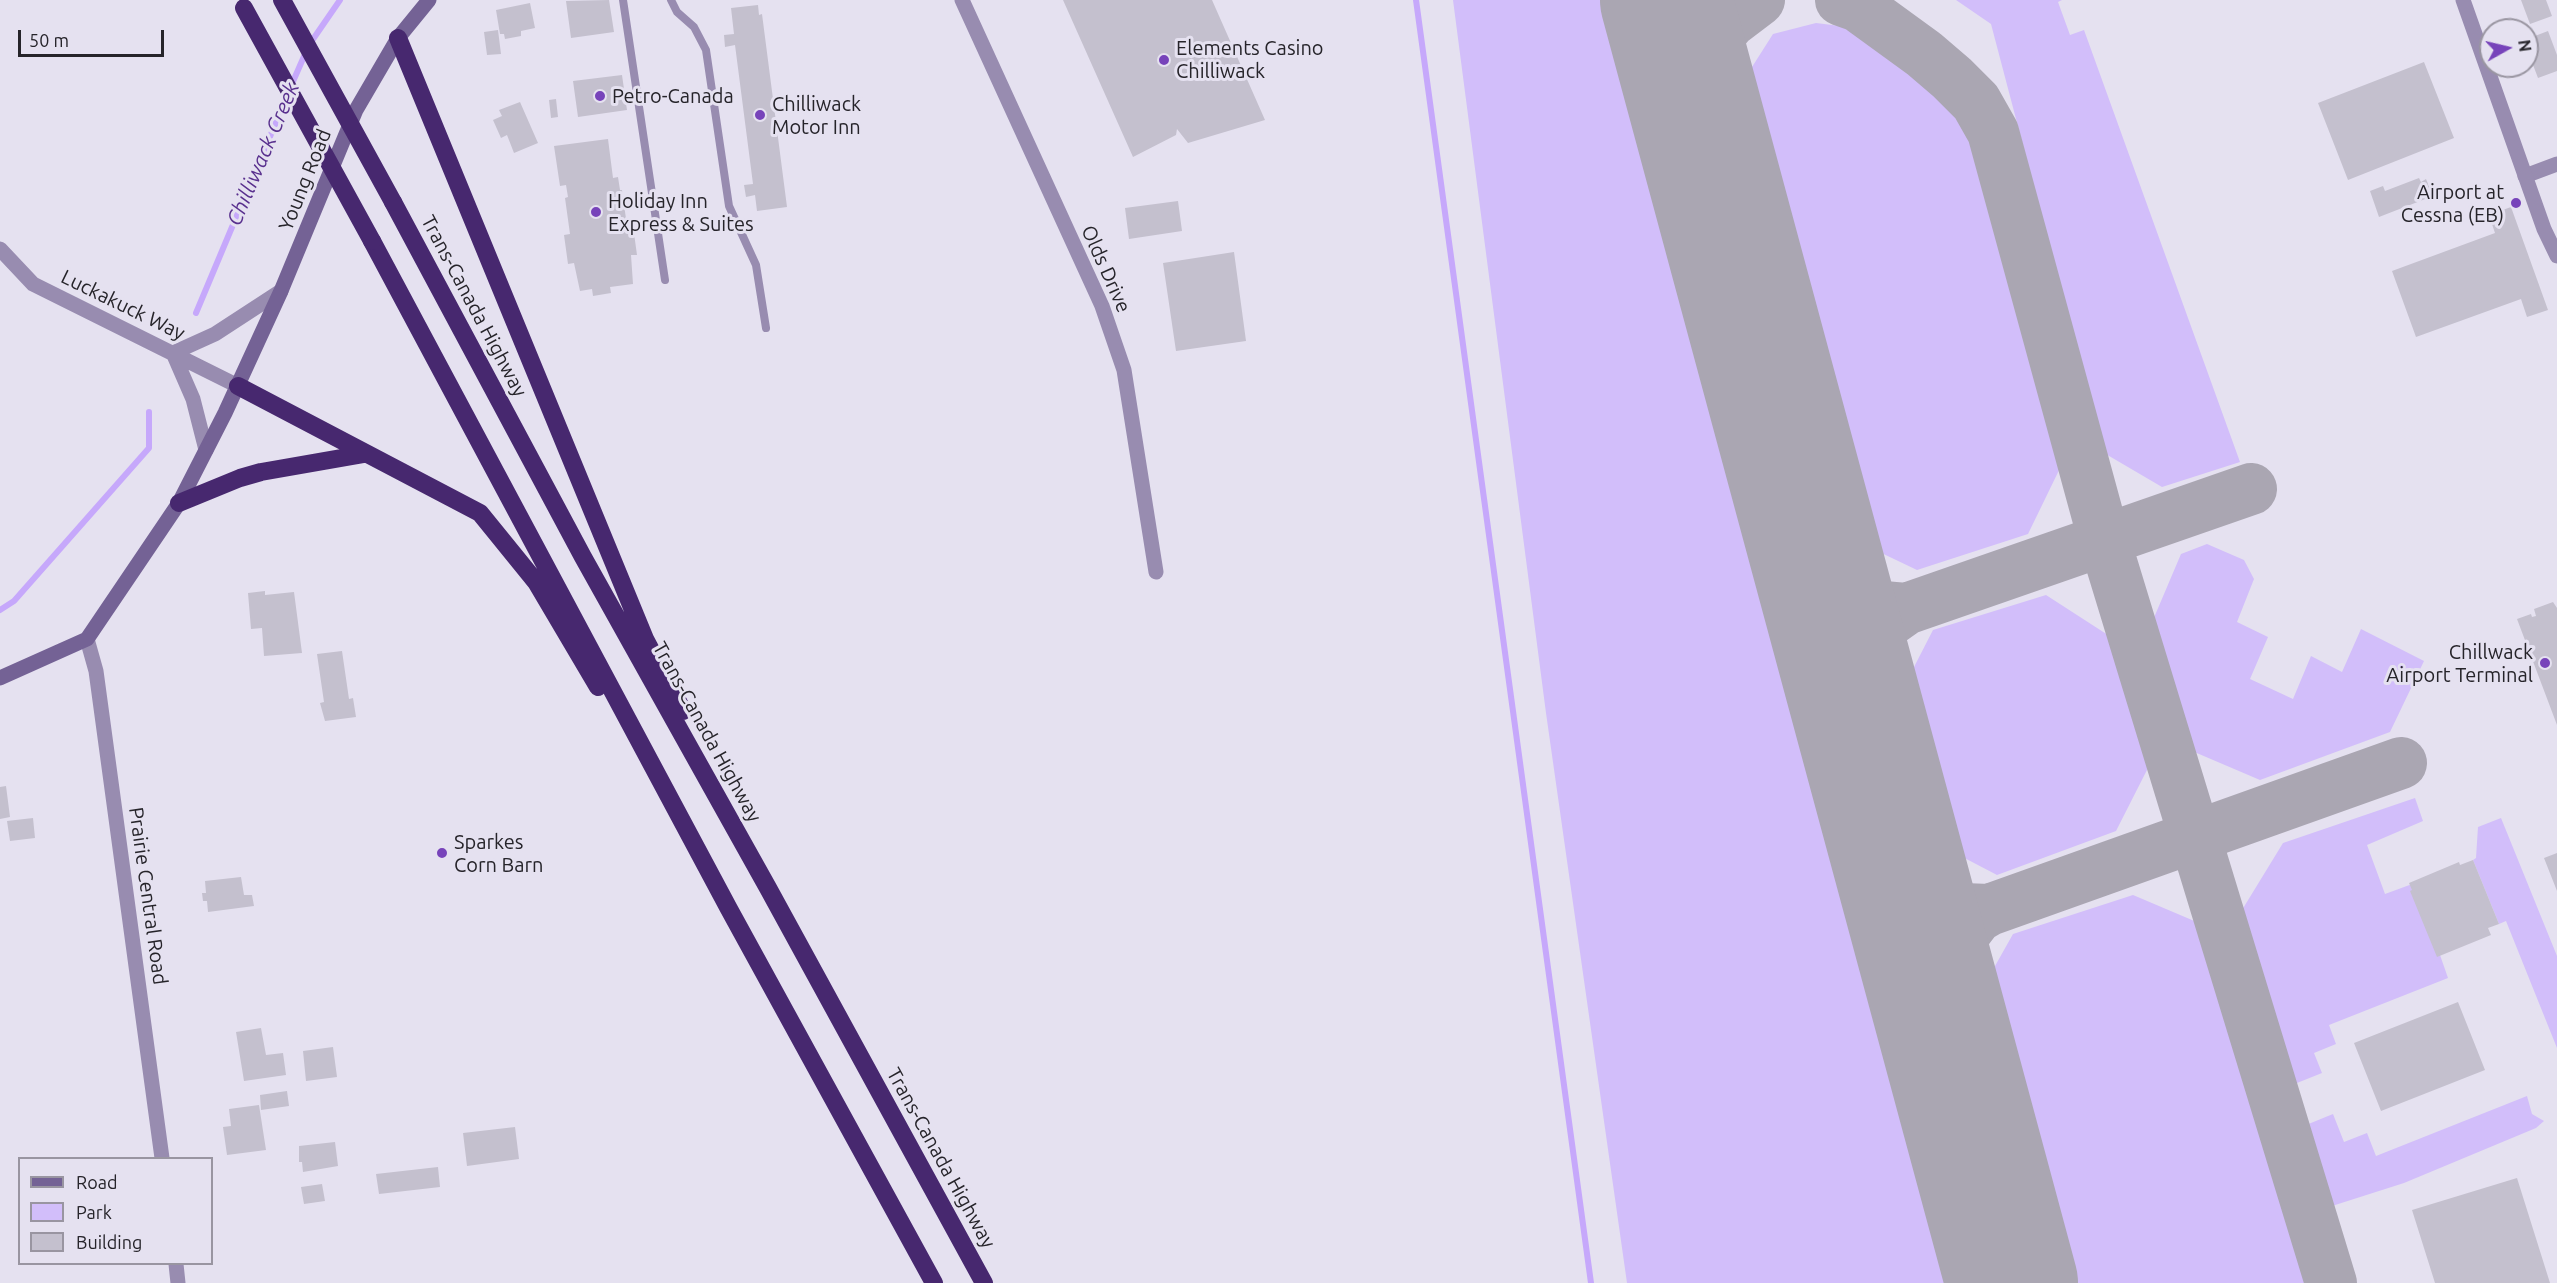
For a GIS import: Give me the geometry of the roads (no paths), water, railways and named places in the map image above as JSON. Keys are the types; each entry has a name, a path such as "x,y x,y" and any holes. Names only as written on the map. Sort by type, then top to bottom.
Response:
{"highway":[{"name":"Trans-Canada Highway","path":"282,0 583,557 768,888 984,1283"},
{"path":"241,4 372,241 729,909 934,1283"},
{"path":"398,38 645,639 719,780 768,888"},
{"path":"238,386 480,513 536,582 729,909"},
{"path":"179,503 240,478 261,472 364,454"}],"main road":[{"name":"Young Road","path":"87,639 179,503 238,386 282,291 356,110 398,38 429,0"},
{"path":"0,678 87,639"}],"street":[{"name":"Olds Drive","path":"962,0 1102,306 1124,370 1156,572"},
{"path":"2463,0 2544,229 2557,256"},
{"path":"2525,176 2557,164"},
{"name":"Luckakuck Way","path":"0,249 33,284 238,386"},
{"path":"206,450 193,399 173,353 215,334 282,291"},
{"name":"Prairie Central Road","path":"87,639 96,671 162,1157"},
{"path":"176,1265 178,1283"}],"lane":[{"path":"623,0 664,280"},
{"path":"671,0 677,12 694,27 706,50 729,206 756,265 766,328"}],"waterway":[{"name":"Chilliwack Creek","path":"291,86 309,45 340,0"},
{"path":"1416,0 1591,1283"},
{"name":"Chilliwack Creek","path":"196,313 287,96"},
{"name":"Chilliwack Creek","path":"0,610 14,601 149,448 149,412"}],"place":[{"name":"Elements Casino Chilliwack","path":"1164,60"},
{"name":"Petro-Canada","path":"600,96"},
{"name":"Chilliwack Motor Inn","path":"760,115"},
{"name":"Airport at Cessna (EB)","path":"2516,203"},
{"name":"Holiday Inn Express & Suites","path":"596,212"},
{"name":"Chillwack Airport Terminal","path":"2545,663"},
{"name":"Sparkes Corn Barn","path":"442,853"}]}
